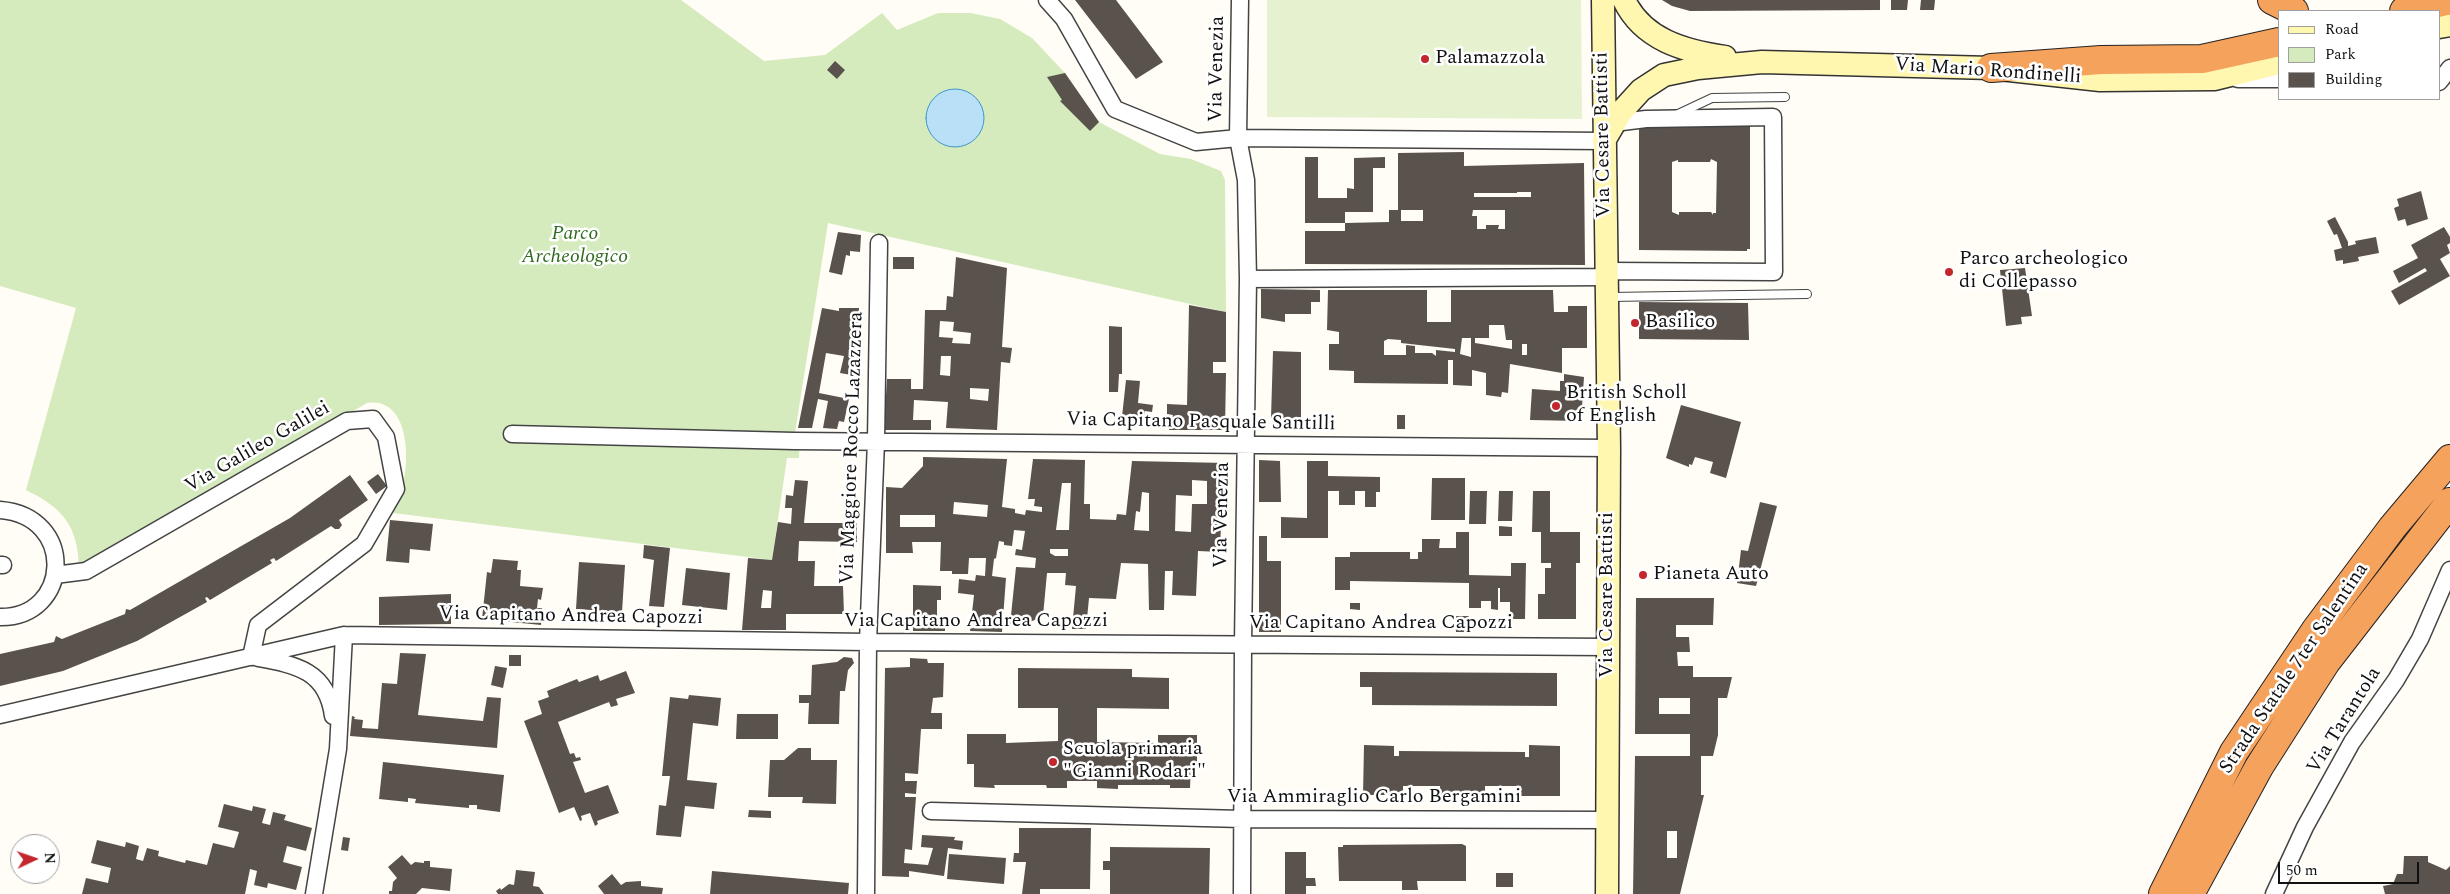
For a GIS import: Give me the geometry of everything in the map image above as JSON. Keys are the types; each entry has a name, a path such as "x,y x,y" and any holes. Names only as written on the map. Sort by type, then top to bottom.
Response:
{"highway":[{"path":"2272,0 2292,10"},
{"path":"2410,10 2450,0"},
{"path":"1991,68 2101,60 2202,59 2278,42"},
{"name":"Strada Statale 7ter Salentina","path":"2163,894 2234,752 2315,631 2392,528 2450,459"},
{"name":"Strada Statale 7ter Salentina","path":"2190,894 2274,743 2326,662 2408,553 2450,502"}],"main road":[{"name":"Via Cesare Battisti","path":"1602,0 1609,132 1606,281 1609,448 1607,894"},
{"name":"Via Mario Rondinelli","path":"1624,0 1645,29 1666,43 1698,53 1762,62 1991,68 2100,80 2214,78 2278,63"},
{"name":"Via Mario Rondinelli","path":"1609,132 1641,90 1664,75 1698,68 1762,62"}],"street":[{"name":"Via Venezia","path":"1047,0 1064,19 1116,108 1196,142 1238,138"},
{"name":"Via Venezia","path":"1240,0 1238,138 1246,180 1248,279 1242,644 1242,894"},
{"path":"2440,82 2450,68"},
{"name":"Via Mario Rondinelli","path":"2214,78 2278,79"},
{"name":"Via Cesare Battisti","path":"1606,281 1774,272 1773,117 1646,119 1609,132"},
{"path":"1238,138 1609,132"},
{"name":"Via Maggiore Rocco Lazazzera","path":"866,894 868,642 876,441 879,243"},
{"path":"1248,279 1606,281"},
{"name":"Via Galileo Galilei","path":"55,576 86,571 347,421 373,419 386,437 396,489 364,544 258,625 251,656"},
{"name":"Via Capitano Pasquale Santilli","path":"512,434 794,441 1609,448"},
{"path":"0,510 17,512 32,519 44,529 52,543 56,559 55,576 49,591 39,603 25,612 10,617 0,617"},
{"name":"Via Tarantola","path":"2274,894 2305,827 2352,742 2396,680 2420,639 2450,570"},
{"path":"0,715 344,635 338,749 314,894"},
{"name":"Via Capitano Andrea Capozzi","path":"344,635 868,642 1608,647"},
{"path":"251,656 290,664 314,675 330,698 338,749"},
{"name":"Via Ammiraglio Carlo Bergamini","path":"931,811 1242,819 1607,820"}],"lane":[{"path":"1670,118 1712,98 1785,97"},
{"path":"1606,281 1807,294"}],"green space":[{"name":"Parco Archeologico","path":"0,0 681,0 764,61 825,55 882,13 897,30 938,13 971,13 1000,19 1032,38 1065,73 1099,122 1160,154 1191,159 1221,171 1225,180 1226,312 828,223 795,433 800,434 799,458 787,458 772,560 393,513 406,467 405,441 402,428 390,408 380,403 367,403 97,561 79,568 76,541 66,520 50,504 26,490 76,308 0,286"},
{"name":"Palamazzola","path":"1267,0 1581,0 1582,119 1267,117"}],"water":[{"path":"955,89 971,94 979,102 984,118 979,134 971,142 955,147 939,142 931,134 926,118 931,102 939,94"}],"building":[{"path":"1075,0 1116,0 1163,62 1136,79"},
{"path":"1662,0 1880,0 1880,10 1690,11 1672,6"},
{"path":"1891,0 1908,0 1907,10 1891,10"},
{"path":"1921,0 1935,0 1934,10 1920,10"},
{"path":"835,61 845,70 837,79 827,70"},
{"path":"1065,73 1099,122 1090,131 1060,101 1062,100 1047,77"},
{"path":"1639,125 1750,125 1750,249 1747,249 1747,251 1639,250","holes":["1711,159 1717,162 1716,213 1713,213 1713,215 1711,212 1679,212 1679,215 1672,212 1672,162 1678,160 1678,162 1710,162"]},
{"path":"1464,152 1464,166 1584,163 1585,265 1305,264 1305,231 1345,231 1345,223 1389,222 1389,210 1398,210 1398,153","holes":["1531,192 1531,197 1474,197 1474,193","1401,210 1423,210 1423,221 1401,221","1473,210 1505,210 1505,229 1498,229 1499,225 1486,225 1486,229 1477,229 1477,216 1472,216"]},
{"path":"1305,157 1318,157 1318,198 1347,198 1347,188 1354,189 1354,158 1385,157 1385,168 1373,168 1373,212 1345,212 1345,223 1305,223"},
{"path":"2421,191 2428,219 2407,226 2405,219 2398,221 2394,208 2399,206 2397,199"},
{"path":"2335,217 2348,242 2348,246 2356,244 2355,241 2376,237 2379,253 2358,257 2359,261 2343,264 2343,260 2336,261 2334,250 2342,248 2337,234 2334,235 2327,221"},
{"path":"2444,227 2450,237 2450,243 2447,245 2450,253 2440,259 2450,276 2399,305 2391,291 2427,271 2425,268 2399,283 2393,271 2418,258 2411,245"},
{"path":"838,232 861,235 860,252 850,251 850,256 846,255 842,275 829,272"},
{"path":"893,257 914,257 914,269 893,269"},
{"path":"956,257 1007,268 1002,347 1012,348 1010,363 1001,362 997,430 946,428 948,402 914,400 913,420 931,420 931,430 884,430 887,379 911,379 911,389 923,389 925,310 946,310 947,296 953,297","holes":["940,321 954,322 953,331 971,333 970,344 952,343 953,338 939,337","941,356 951,356 950,376 940,375","970,388 989,389 988,401 970,399"]},
{"path":"2025,268 2032,316 2021,317 2022,324 2006,326 2000,270"},
{"path":"1261,289 1320,290 1320,302 1311,302 1311,314 1285,314 1285,322 1261,318"},
{"path":"1328,290 1427,290 1427,322 1451,322 1451,290 1553,290 1554,312 1568,312 1568,306 1587,306 1587,348 1562,348 1562,373 1510,364 1508,393 1502,392 1501,397 1486,395 1486,373 1472,370 1472,386 1453,385 1453,360 1448,360 1448,384 1354,383 1354,371 1329,370 1329,344 1339,344 1339,332 1327,330","holes":["1489,325 1504,325 1506,340 1512,340 1512,349 1475,343 1475,338 1489,338","1462,338 1471,338 1471,357 1460,354","1388,339 1401,340 1401,343 1455,349 1455,352 1436,350 1436,356 1432,353 1415,353 1415,346 1406,345 1406,355 1384,355 1384,341","1522,344 1527,344 1527,355 1522,355"]},
{"path":"1639,302 1748,303 1749,340 1639,339"},
{"path":"1189,305 1226,312 1226,362 1213,362 1213,373 1226,373 1225,430 1169,430 1173,415 1167,414 1167,404 1187,405"},
{"path":"822,308 839,311 839,308 859,308 857,376 840,373 844,356 826,353 819,393 849,399 844,422 839,421 837,429 823,428 828,401 818,399 812,428 798,428"},
{"path":"1109,326 1122,327 1122,374 1119,374 1118,392 1109,392"},
{"path":"1273,351 1301,352 1301,419 1271,418"},
{"name":"British Scholl of English","path":"1564,374 1584,377 1581,421 1530,420 1532,389 1560,391 1560,381 1564,381"},
{"path":"1126,380 1140,381 1138,403 1153,405 1152,412 1145,411 1144,416 1137,416 1135,428 1121,426"},
{"path":"1681,405 1741,422 1726,478 1710,473 1713,462 1695,457 1692,465 1689,464 1689,467 1666,458"},
{"path":"1397,415 1405,415 1405,429 1397,429"},
{"path":"923,457 1007,459 1002,507 1015,509 1015,513 1025,515 1026,510 1042,512 1042,507 1034,506 1035,499 1028,499 1033,459 1085,460 1084,504 1090,504 1090,519 1116,520 1117,514 1126,515 1132,461 1226,463 1225,494 1222,493 1220,552 1198,551 1196,596 1172,595 1173,571 1165,571 1164,610 1149,610 1148,564 1121,563 1116,599 1089,598 1086,629 1072,629 1076,586 1065,585 1066,573 1047,573 1043,616 1028,623 1027,627 1010,625 1016,567 1035,568 1036,558 1015,555 1016,549 1022,550 1025,531 1014,530 1012,546 1004,545 1004,542 999,541 992,576 1006,578 1002,632 970,631 974,595 958,593 959,579 975,581 976,575 985,576 986,558 969,558 968,574 952,574 952,571 940,571 941,542 912,542 913,553 886,553 886,487 902,488 923,466","holes":["1192,480 1207,481 1207,504 1192,504 1191,532 1175,531 1176,495 1192,496","1062,483 1071,483 1069,530 1056,530","1142,492 1149,493 1149,531 1134,530 1136,511 1140,512","954,502 988,505 987,517 953,514","900,515 935,515 935,527 900,527","1050,549 1068,549 1068,556 1055,556 1050,553"]},
{"path":"1259,460 1280,461 1281,502 1259,502"},
{"path":"1307,461 1328,461 1328,476 1380,477 1380,492 1376,492 1376,507 1365,507 1365,491 1355,491 1355,505 1339,505 1339,491 1328,491 1328,538 1281,538 1281,517 1307,518"},
{"path":"378,474 387,486 376,494 367,482"},
{"path":"350,475 368,500 339,520 342,525 339,529 331,526 276,561 274,558 270,560 272,563 210,600 207,597 205,598 207,602 137,641 63,671 0,686 0,654 54,642 56,636 62,639 125,614 126,609 130,610 290,518"},
{"path":"1432,478 1465,478 1465,520 1431,520"},
{"path":"795,480 808,481 804,523 857,523 857,542 799,541 798,561 815,561 814,586 843,586 844,614 786,614 786,630 742,630 748,558 772,560 778,522 791,524 792,508 785,508 786,495 793,496","holes":["763,590 772,591 771,608 761,608"]},
{"path":"1470,491 1487,491 1486,524 1469,524"},
{"path":"1499,491 1513,491 1512,521 1498,521"},
{"path":"1533,491 1550,491 1550,532 1580,532 1580,563 1576,563 1576,619 1538,619 1538,594 1545,594 1545,568 1551,568 1551,563 1541,563 1541,532 1532,532"},
{"path":"1760,502 1777,506 1756,586 1737,583 1741,550 1748,551"},
{"path":"390,520 433,524 430,551 410,549 409,563 386,561"},
{"path":"1499,526 1512,527 1512,536 1499,536"},
{"path":"1456,532 1469,532 1469,575 1511,576 1511,563 1526,563 1525,619 1510,619 1510,602 1500,602 1500,588 1498,588 1498,610 1491,609 1491,601 1481,601 1481,608 1469,608 1469,583 1350,581 1350,590 1335,590 1335,557 1350,557 1350,552 1410,552 1410,559 1418,559 1418,552 1422,552 1422,539 1440,539 1439,548 1456,548"},
{"path":"1259,536 1267,536 1267,561 1281,561 1281,632 1259,632"},
{"path":"644,545 670,548 664,607 649,606 654,560 643,558"},
{"path":"493,559 518,561 517,570 521,570 520,586 543,588 541,600 538,599 537,608 542,608 541,625 482,619 487,572 491,573"},
{"path":"579,562 625,565 622,612 576,609"},
{"path":"686,568 730,573 727,610 682,605"},
{"path":"913,585 941,586 941,600 937,600 937,616 928,616 928,620 913,620"},
{"path":"451,594 451,624 379,625 379,597"},
{"path":"1636,598 1714,598 1713,625 1676,625 1676,637 1689,637 1690,652 1677,652 1678,666 1693,666 1693,677 1732,677 1727,698 1718,698 1718,735 1713,756 1701,756 1701,795 1704,795 1680,894 1633,894 1635,756 1690,756 1690,734 1635,734","holes":["1659,698 1690,698 1690,714 1659,714","1667,831 1677,831 1677,858 1667,858"]},
{"path":"1350,603 1360,603 1360,610 1350,609"},
{"path":"1455,616 1469,616 1469,632 1456,632"},
{"path":"932,619 945,619 945,631 913,631 913,622 931,623"},
{"path":"400,653 426,654 418,715 483,721 487,697 501,698 497,748 350,736 352,716 355,717 354,719 363,720 362,728 378,729 382,683 397,684"},
{"path":"509,655 521,655 521,666 509,666"},
{"path":"844,657 852,658 854,663 848,670 845,691 840,691 839,724 808,724 809,703 799,703 799,695 811,695 812,665 837,662"},
{"path":"910,658 927,659 928,663 944,663 943,697 933,698 931,713 942,713 942,729 921,729 918,774 905,773 905,781 917,781 916,794 905,793 905,797 916,797 912,850 905,849 904,863 928,865 933,848 921,847 922,835 955,837 954,840 963,841 962,850 948,848 944,876 909,871 909,877 882,876 885,668 910,667"},
{"path":"495,666 507,668 503,688 491,685"},
{"path":"1018,668 1132,669 1132,677 1169,678 1169,709 1097,708 1097,742 1158,743 1158,735 1197,735 1197,765 1191,765 1190,788 1170,788 1170,785 1118,785 1118,789 1097,788 1097,781 1067,781 1067,788 1047,788 1046,785 994,785 995,788 974,787 974,764 967,764 967,734 1006,734 1006,743 1058,741 1058,708 1018,708"},
{"path":"626,671 635,693 616,699 618,705 611,707 609,702 558,722 570,754 574,753 576,758 580,757 581,760 573,762 585,793 608,785 619,813 597,821 598,824 595,826 590,813 581,816 582,820 580,821 574,807 559,813 524,721 542,714 538,701 549,697 547,691 577,679 579,682 598,675 600,681"},
{"path":"1360,672 1557,673 1557,706 1372,705 1372,687 1360,687"},
{"path":"689,695 721,698 718,726 693,723 687,780 717,783 714,809 685,806 681,837 656,835 659,805 666,806 670,776 662,776 670,697 688,699"},
{"path":"737,714 778,714 778,739 736,739"},
{"path":"1364,745 1394,746 1394,756 1399,756 1399,751 1525,752 1525,757 1529,757 1529,745 1560,746 1560,796 1521,796 1521,786 1485,786 1485,796 1440,795 1440,786 1403,786 1403,795 1363,795"},
{"path":"798,748 811,748 811,760 837,760 836,804 802,803 803,797 768,797 770,760 784,760"},
{"path":"383,762 504,775 500,812 477,809 477,805 469,805 469,808 415,803 416,799 408,798 408,802 379,799"},
{"path":"224,804 252,811 253,806 266,809 262,823 270,825 273,812 286,815 284,820 312,828 306,851 287,846 283,862 302,867 296,890 268,883 267,888 254,885 257,871 250,869 245,894 82,894 86,878 108,883 111,868 91,863 97,840 125,847 126,842 139,846 136,859 143,861 147,848 159,851 158,856 185,863 186,860 207,865 213,843 234,848 239,832 218,827"},
{"path":"749,810 771,811 771,818 748,817"},
{"path":"1019,828 1091,828 1090,889 1040,889 1040,894 1022,894 1026,862 1013,862 1014,853 1019,853"},
{"path":"343,837 350,838 348,851 341,850"},
{"path":"1462,844 1466,846 1466,881 1417,881 1418,890 1402,890 1402,881 1339,881 1338,847 1343,847 1343,845"},
{"path":"1110,847 1210,848 1209,894 1110,894 1110,870 1103,870 1103,861 1110,861"},
{"path":"1285,852 1306,852 1306,878 1315,878 1316,886 1306,886 1306,894 1285,894"},
{"path":"949,854 1006,858 1004,884 947,879"},
{"path":"402,855 411,865 415,862 424,863 424,861 430,861 430,867 452,869 450,891 422,888 416,894 389,894 389,891 392,891 393,882 397,878 388,867"},
{"path":"2404,856 2428,856 2428,862 2446,870 2450,866 2450,894 2385,894 2383,886 2393,884 2397,874 2403,874"},
{"path":"516,870 535,872 533,886 539,887 544,894 498,894 496,891 500,888 501,890 509,884 514,885"},
{"path":"712,871 849,883 848,894 710,894"},
{"path":"1496,873 1513,873 1513,887 1496,887"},
{"path":"612,874 621,885 626,882 641,881 641,886 663,888 662,894 604,894 598,886"}],"place":[{"name":"Palamazzola","path":"1425,59"},
{"name":"Parco archeologico di Collepasso","path":"1949,272"},
{"name":"Basilico","path":"1635,323"},
{"name":"British Scholl of English","path":"1556,406"},
{"name":"Pianeta Auto","path":"1643,575"},
{"name":"Scuola primaria \"Gianni Rodari\"","path":"1053,762"}]}
